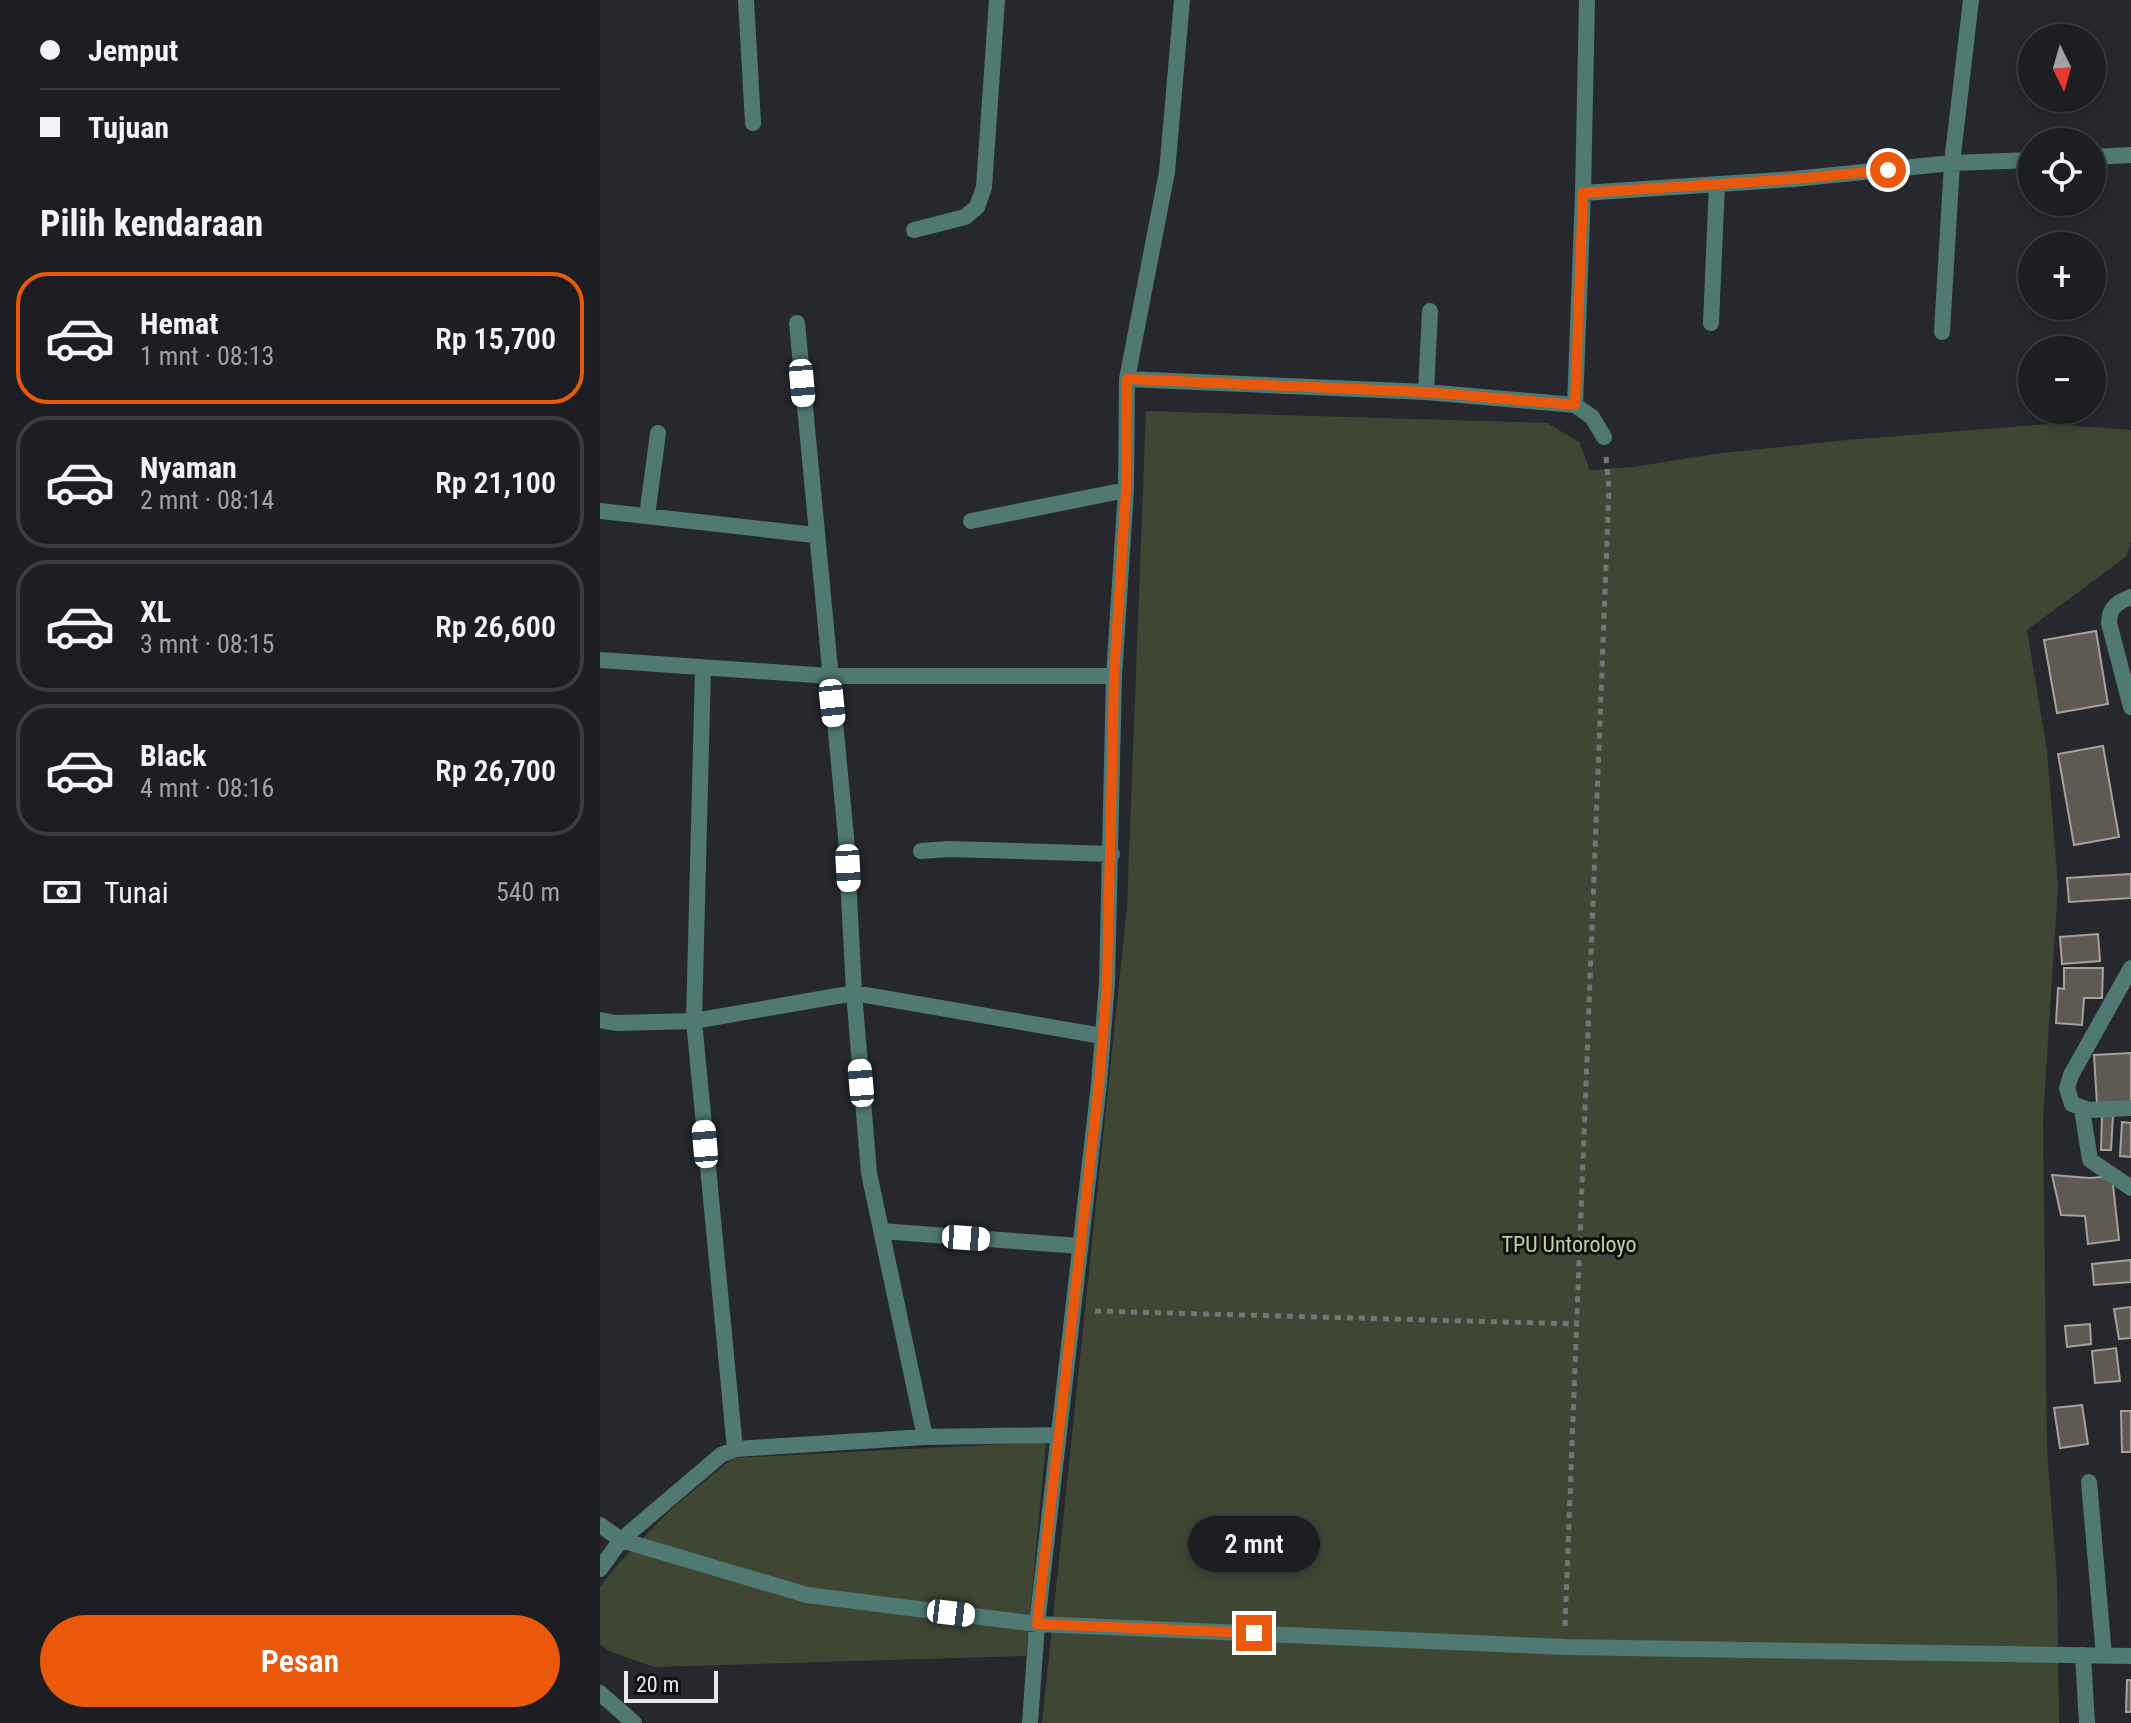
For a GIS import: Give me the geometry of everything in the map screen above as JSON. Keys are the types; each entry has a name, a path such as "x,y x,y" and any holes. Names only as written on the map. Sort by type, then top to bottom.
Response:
{"street":[{"path":"746,0 753,123"},
{"path":"914,230 965,217 977,207 984,187 997,0"},
{"path":"1030,1723 1037,1624 1107,983 1114,676 1126,490 1127,379 1167,172 1182,0"},
{"path":"1575,405 1587,0"},
{"path":"1942,332 1952,163 1971,0"},
{"path":"2106,156 2131,155"},
{"path":"1583,193 1952,163 2018,161"},
{"path":"1711,323 1717,184"},
{"path":"1426,392 1430,311"},
{"path":"797,323 846,837 854,993 869,1173 925,1437"},
{"path":"1127,379 1426,392 1575,405 1592,417 1604,437"},
{"path":"647,516 658,433"},
{"path":"971,521 1126,490"},
{"path":"600,511 815,535"},
{"path":"2131,597 2110,611 2109,623 2131,707"},
{"path":"600,660 829,676 1114,676"},
{"path":"703,668 694,1021 735,1449"},
{"path":"921,851 949,849 1112,854"},
{"path":"2131,968 2071,1075 2068,1096 2072,1104 2082,1109 2131,1108"},
{"path":"600,1020 616,1023 694,1021 854,993 1102,1036"},
{"path":"2082,1109 2090,1160 2131,1188"},
{"path":"881,1231 1080,1246"},
{"path":"600,1569 621,1540 721,1455 735,1449 925,1437 1058,1435"},
{"path":"2089,1482 2104,1656"},
{"path":"600,1525 621,1540 807,1595 1037,1624 1565,1647 2131,1656"},
{"path":"2083,1655 2087,1723"},
{"path":"600,1693 634,1723"}],"path":[{"path":"1565,1647 1609,488 1604,437"},
{"path":"1072,1310 1578,1324"}],"green space":[{"name":"TPU Untoroloyo","path":"1146,411 1547,423 1579,442 1590,470 1846,440 2049,424 2131,430 2131,542 2127,556 2027,630 2047,751 2058,886 2043,1119 2047,1450 2057,1580 2059,1723 1042,1723 1127,907"},
{"path":"1046,1442 1026,1656 654,1667 609,1651 600,1644 600,1587 669,1511 733,1458"}],"building":[{"path":"2096,631 2108,704 2057,713 2044,640"},
{"path":"2103,746 2119,837 2074,845 2058,754"},
{"path":"2131,874 2131,898 2069,902 2067,878"},
{"path":"2098,934 2100,961 2062,964 2060,937"},
{"path":"2064,968 2103,968 2102,998 2084,998 2082,1025 2056,1023 2058,988 2064,989"},
{"path":"2131,1053 2131,1104 2097,1105 2094,1055"},
{"path":"2102,1115 2113,1115 2111,1150 2101,1150"},
{"path":"2122,1122 2131,1123 2131,1157 2120,1156"},
{"path":"2052,1175 2112,1176 2119,1240 2088,1244 2085,1216 2061,1215"},
{"path":"2131,1260 2131,1282 2094,1285 2092,1264"},
{"path":"2131,1307 2131,1338 2119,1339 2114,1309"},
{"path":"2090,1324 2091,1344 2067,1347 2065,1326"},
{"path":"2116,1348 2120,1381 2095,1383 2092,1351"},
{"path":"2082,1405 2088,1444 2060,1448 2054,1408"},
{"path":"2121,1411 2131,1411 2131,1452 2122,1452"},
{"path":"2127,1680 2131,1680 2131,1712 2126,1712"}],"route":[{"path":"1254,1633 1037,1624 1099,1084 1107,983 1114,676 1126,490 1127,379 1426,392 1575,405 1583,193 1888,170"}]}
